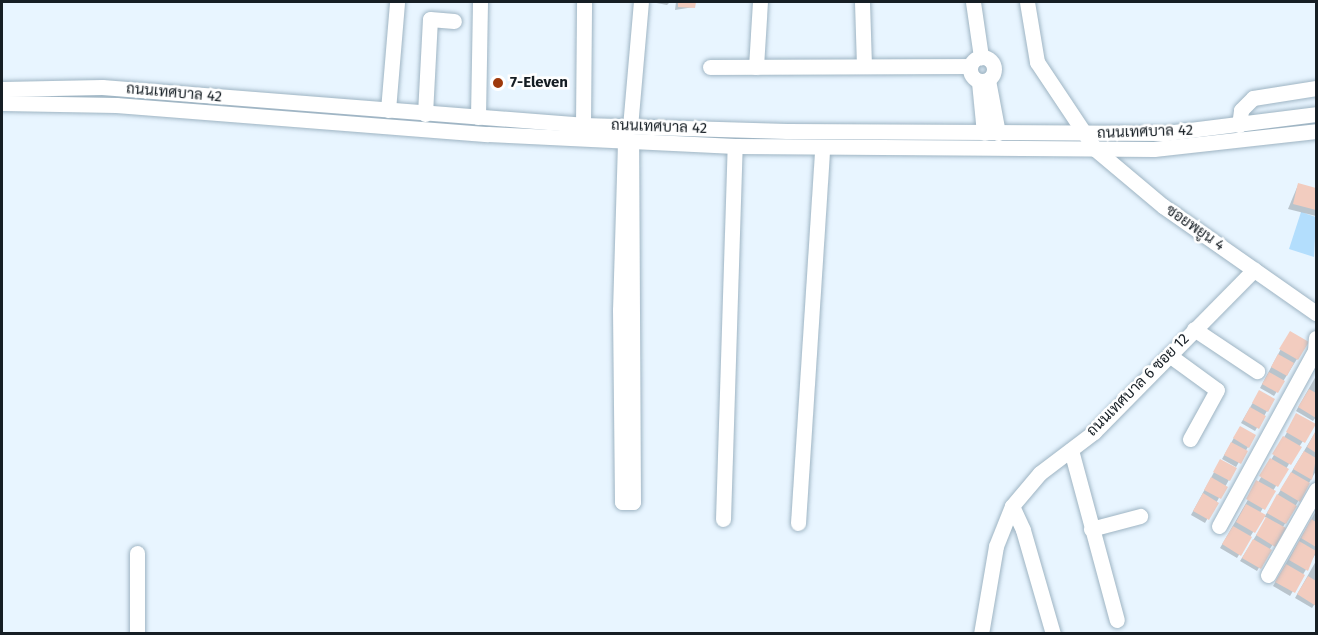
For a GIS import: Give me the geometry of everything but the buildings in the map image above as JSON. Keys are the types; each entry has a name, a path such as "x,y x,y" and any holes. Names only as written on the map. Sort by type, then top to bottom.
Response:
{"street":[{"path":"388,110 397,2"},
{"path":"478,117 480,2"},
{"path":"583,125 584,2"},
{"path":"628,394 622,502 633,502 627,311 629,137 641,2"},
{"path":"756,67 760,2"},
{"path":"862,2 864,66"},
{"path":"973,2 975,61 970,75 984,81"},
{"name":"ซอยพยูน 4","path":"1027,2 1037,62 1082,133 1095,149 1163,206 1317,314"},
{"path":"425,114 430,19 454,21"},
{"path":"710,67 864,66 975,61 993,64 993,75 984,81"},
{"path":"984,81 991,133"},
{"name":"ถนนเทศบาล 42","path":"2,89 102,87 583,125 629,137 1166,133 1317,114"},
{"path":"1239,125 1241,110 1253,98 1317,88"},
{"name":"ถนนเทศบาล 42","path":"2,103 116,105 629,137 735,146 822,148 1180,148 1317,131"},
{"path":"723,519 735,146"},
{"path":"798,523 822,148"},
{"name":"ถนนเทศบาล 6 ซอย 12","path":"981,633 996,546 1012,506 1040,473 1094,432 1254,270"},
{"path":"1194,329 1257,370"},
{"path":"1219,526 1316,348"},
{"path":"1169,355 1217,390 1190,439"},
{"path":"1071,450 1118,620"},
{"path":"1268,575 1317,490"},
{"path":"1012,506 1053,633"},
{"path":"1091,529 1140,516"},
{"path":"137,553 137,633"}],"shaded area":[{"path":"1301,212 1316,217 1314,257 1289,249"}],"place":[{"name":"7-Eleven","path":"498,83"}]}
